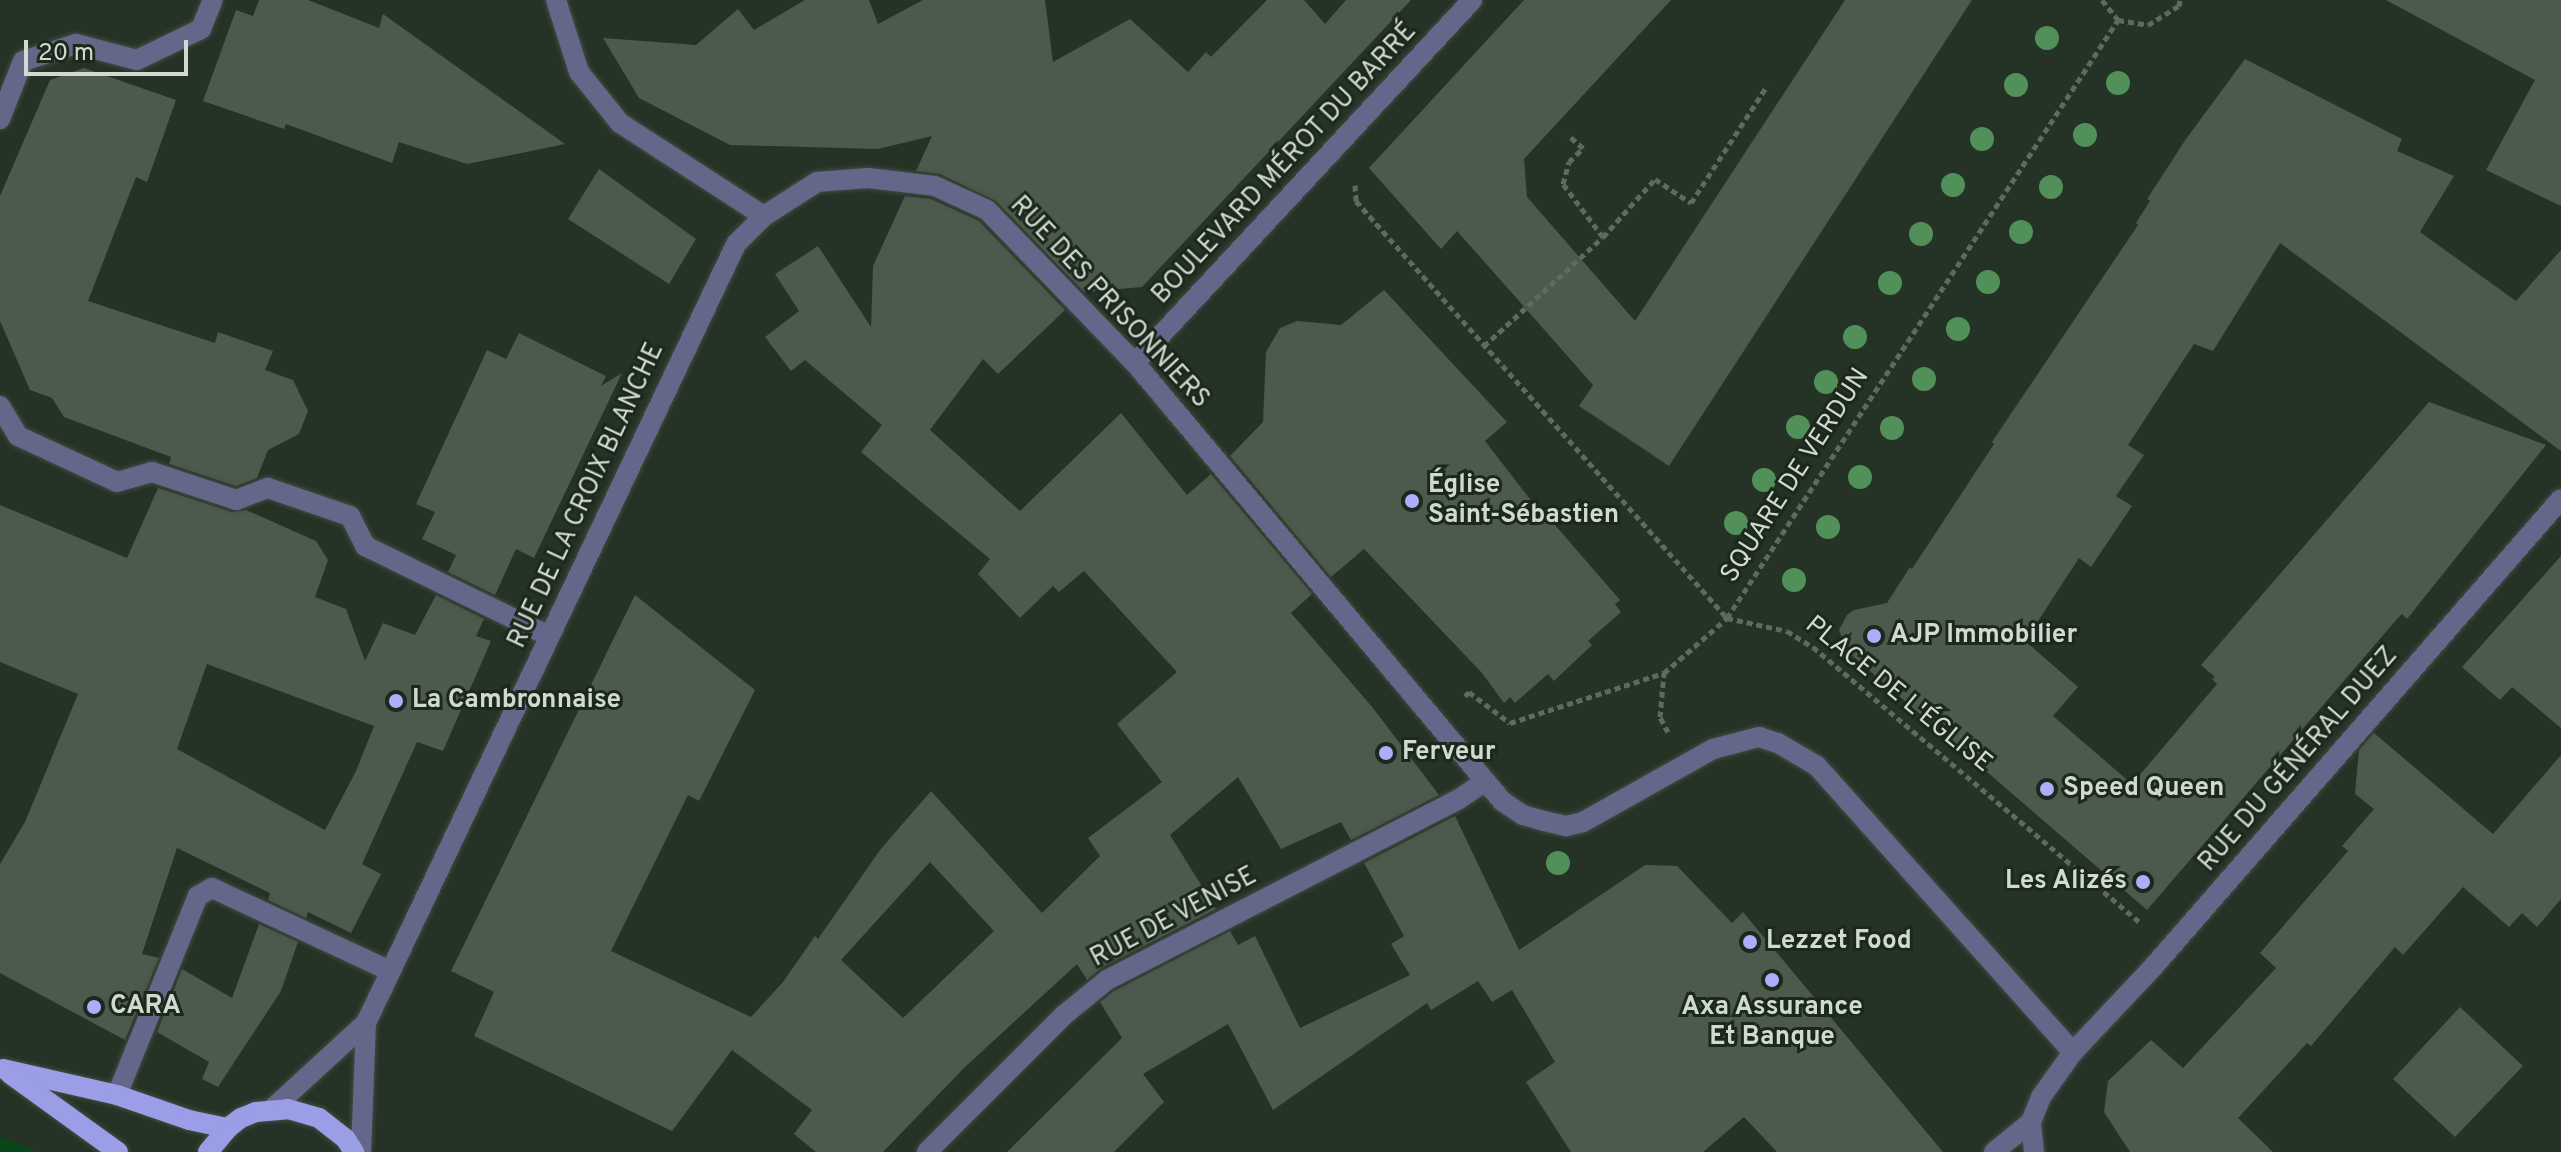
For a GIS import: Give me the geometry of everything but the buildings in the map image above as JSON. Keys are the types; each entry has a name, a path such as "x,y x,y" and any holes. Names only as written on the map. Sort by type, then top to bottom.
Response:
{"main road":[{"path":"1,1068 117,1095 189,1120 228,1128"},
{"path":"1,1068 118,1152"},
{"path":"208,1152 228,1128 256,1112 288,1109 319,1118 345,1138 354,1152"}],"street":[{"path":"0,119 23,61 76,44 137,60 201,29 213,0"},
{"path":"556,0 579,72 620,123 764,216"},
{"name":"BOULEVARD MÉROT DU BARRÉ","path":"1135,363 1472,0"},
{"name":"RUE DES PRISONNIERS","path":"764,216 817,182 868,178 935,186 987,210 1135,363 1484,782 1523,815 1566,826 1604,813 1713,749 1759,737 1778,743 1817,766 2073,1052"},
{"name":"RUE DE LA CROIX BLANCHE","path":"361,1152 366,1023 736,244 764,216"},
{"path":"0,406 18,436 117,482 152,472 236,500 268,488 350,516 365,546 549,636"},
{"name":"RUE DU GÉNÉRAL DUEZ","path":"2031,1122 2041,1097 2073,1052 2170,947 2561,499"},
{"name":"RUE DE VENISE","path":"927,1152 1064,1015 1107,980 1459,799 1484,782"},
{"path":"117,1095 198,896 212,888 390,971"},
{"name":"RUE DE LA CROIX BLANCHE","path":"272,1109 366,1023"},
{"path":"1994,1152 2031,1122"},
{"path":"2031,1122 2034,1152"}],"path":[{"path":"2102,0 2118,20 2148,25 2179,6 2180,0"},
{"name":"SQUARE DE VERDUN","path":"1354,177 1356,201 1727,618 2118,20"},
{"path":"1484,346 1603,237 1655,179 1691,203 1767,86"},
{"path":"1568,135 1583,148 1569,162 1563,184 1603,237"},
{"path":"1510,723 1664,673 1727,618"},
{"name":"PLACE DE L'ÉGLISE","path":"1727,618 1787,631 1813,647 2170,947"},
{"path":"1664,673 1660,717 1686,765"}],"green space":[{"path":"0,1137 39,1152 0,1152"}],"place":[{"name":"Église Saint-Sébastien","path":"1412,501"},
{"name":"AJP Immobilier","path":"1874,636"},
{"name":"La Cambronnaise","path":"396,701"},
{"name":"Ferveur","path":"1386,753"},
{"name":"Speed Queen","path":"2047,789"},
{"name":"Les Alizés","path":"2143,882"},
{"name":"Lezzet Food","path":"1750,942"},
{"name":"Axa Assurance Et Banque","path":"1772,980"},
{"name":"CARA","path":"94,1007"}]}
